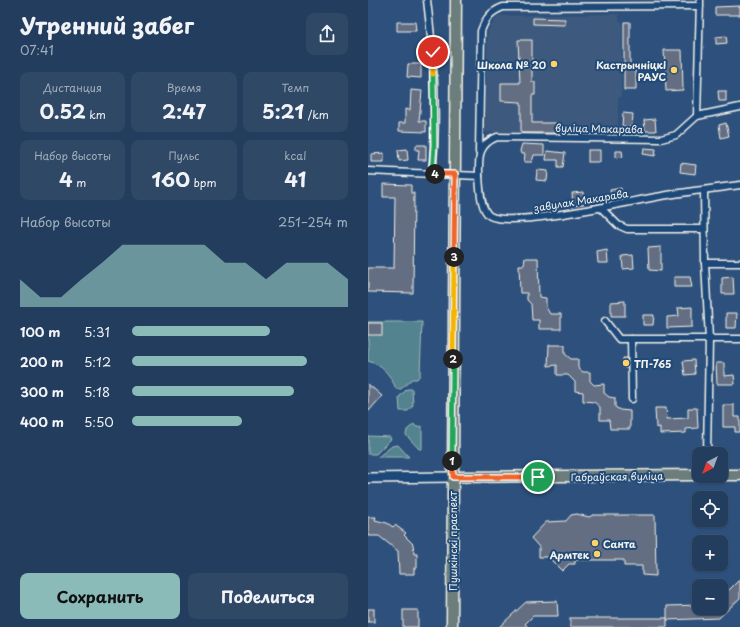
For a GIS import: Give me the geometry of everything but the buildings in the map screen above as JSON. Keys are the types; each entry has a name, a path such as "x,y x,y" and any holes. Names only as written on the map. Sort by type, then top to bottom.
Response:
{"main road":[{"name":"Пушкінскі праспект","path":"452,627 456,0"},
{"name":"Габраўская вуліца","path":"368,478 692,475"},
{"path":"728,475 740,475"}],"street":[{"path":"427,0 433,52 434,145 432,174"},
{"path":"368,171 479,176 481,31 492,12 503,7 700,3 697,116 740,107"},
{"name":"вуліца Макарава","path":"479,152 490,140 497,137 661,139 676,135 697,116"},
{"name":"завулак Макарава","path":"479,176 484,207 489,215 496,219 536,218 601,208 656,197 740,185"},
{"path":"704,190 704,263 709,339 706,447"},
{"path":"601,208 618,225 627,229 704,229"},
{"path":"704,263 740,263"},
{"path":"605,321 619,339 740,338"},
{"path":"631,339 632,399"}],"shaded area":[{"path":"694,0 694,1 619,1"},
{"name":"Школа № 20","path":"619,14 619,20 622,23 621,97 618,98 618,132 484,132 488,31 498,16"}],"green space":[{"path":"368,322 422,322 420,375 417,379 412,379 401,389 396,389 391,379 382,368 368,361"},
{"path":"407,389 412,389 413,405 408,411 400,411 399,397"},
{"path":"414,424 416,427 422,426 422,449 419,449 406,435 407,430"},
{"path":"368,436 390,437 391,439 376,454 368,454"},
{"path":"398,445 409,457 378,457 392,446"}],"place":[{"name":"Школа № 20","path":"554,64"},
{"name":"Кастрычніцкі РАУС","path":"674,70"},
{"name":"ТП-765","path":"626,363"},
{"name":"Санта","path":"595,543"},
{"name":"Армтек","path":"597,554"}],"route":[{"path":"433,52 434,156 432,174 455,174 453,477 538,477"}]}
